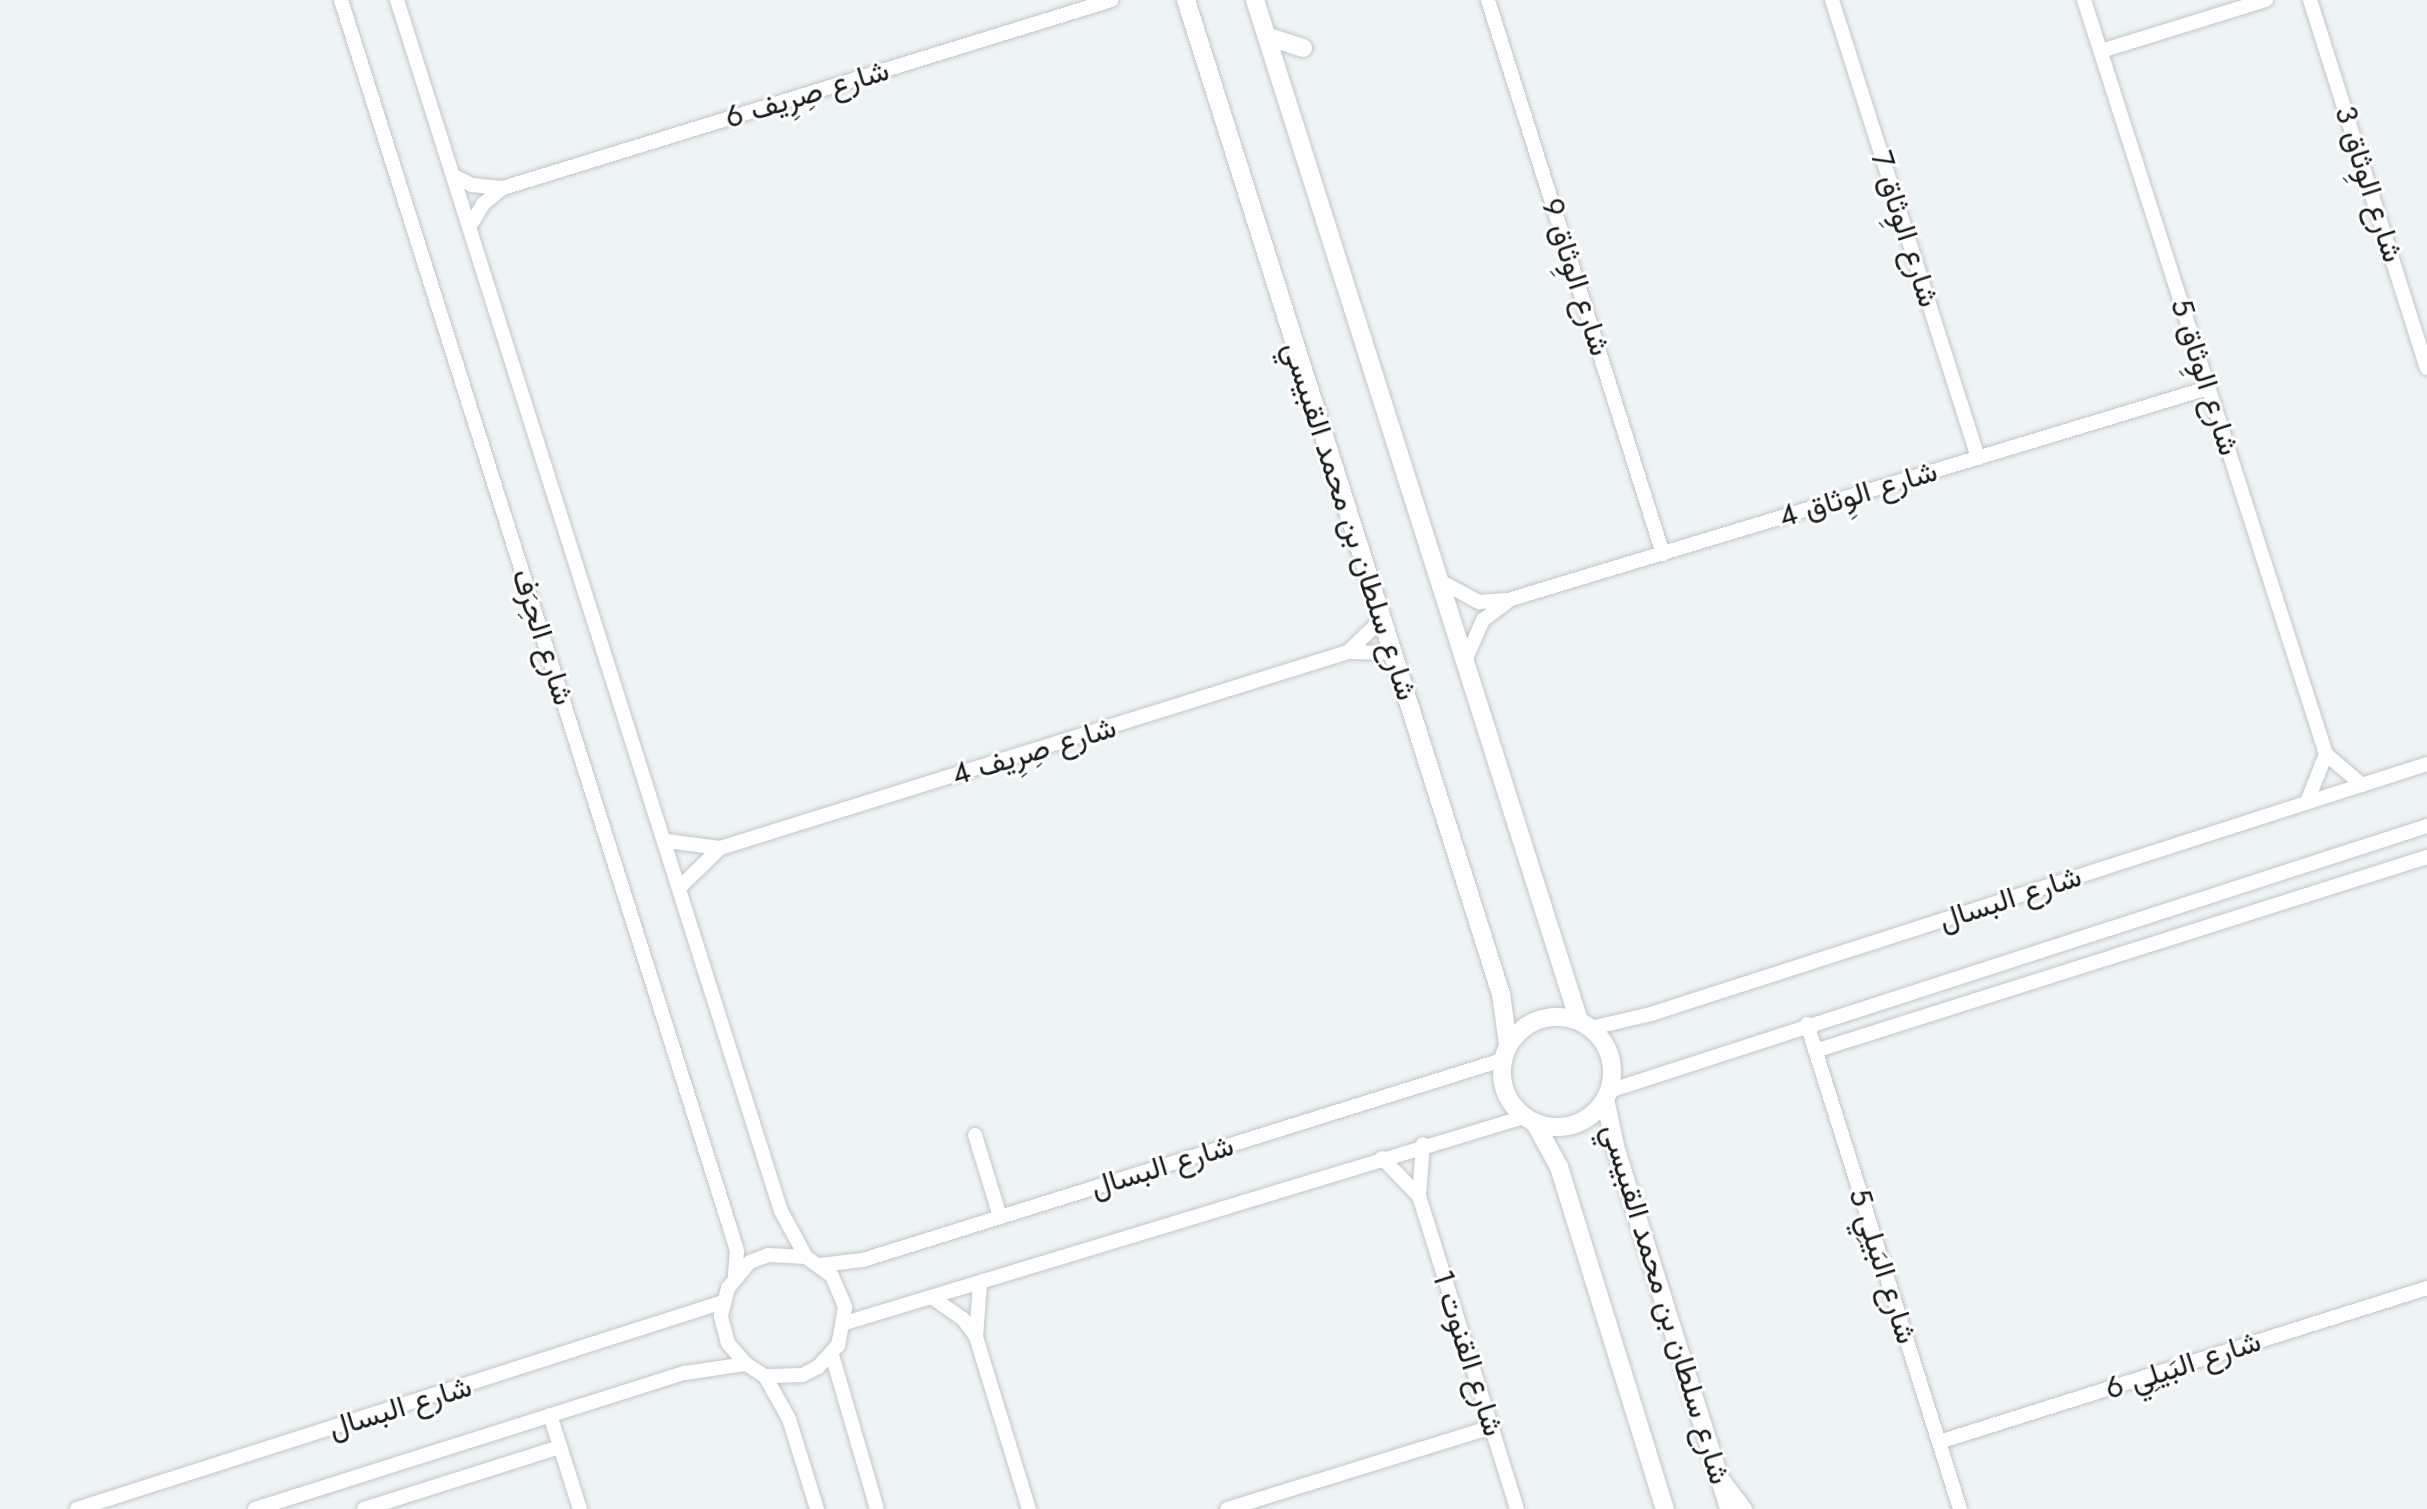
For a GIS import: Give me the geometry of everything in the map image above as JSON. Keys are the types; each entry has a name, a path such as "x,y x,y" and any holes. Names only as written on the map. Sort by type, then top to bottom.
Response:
{"main road":[{"path":"1255,0 1437,580 1585,1024 1609,1052 1607,1095 1577,1123 1530,1120 1506,1094 1505,1052 1539,1018 1585,1024"},
{"name":"شارع سلطان بن محمد القبيسي","path":"1182,2 1501,994 1505,1052"},
{"path":"1266,36 1303,48"},
{"name":"شارع سلطان بن محمد القبيسي","path":"1607,1095 1616,1150 1729,1509"},
{"name":"شارع سلطان بن محمد القبيسي","path":"1530,1120 1559,1167 1665,1509"}],"street":[{"name":"شارع الحِرَف","path":"341,0 730,1228 735,1275"},
{"name":"شارع الحِرَف","path":"397,0 667,841 781,1211 806,1257"},
{"name":"شارع صِرِيف 6","path":"454,176 472,185 503,188 1112,0"},
{"name":"شارع الوِثاق 9","path":"1488,0 1663,554"},
{"name":"شارع الوِثاق 7","path":"1832,0 1978,458"},
{"name":"شارع الوِثاق 5","path":"2084,0 2326,754"},
{"path":"2101,51 2266,0"},
{"name":"شارع الوِثاق 3","path":"2310,0 2427,368"},
{"path":"470,226 503,188"},
{"name":"شارع الوِثاق 4","path":"1437,580 1479,602 1508,600 2208,388"},
{"name":"شارع الوِثاق 4","path":"1464,663 1483,620 1508,600"},
{"name":"شارع صِرِيف 4","path":"1348,652 1381,620"},
{"name":"شارع صِرِيف 4","path":"667,841 720,848 1348,652 1392,653"},
{"path":"2307,802 2326,754 2362,785"},
{"name":"شارع البسال","path":"1585,1024 1651,1014 2427,764"},
{"name":"شارع البسال","path":"1607,1095 1807,1024 2427,826"},
{"name":"شارع صِرِيف 4","path":"681,886 720,848"},
{"path":"1815,1051 2427,857"},
{"name":"شارع البَيلِي 5","path":"1807,1024 1960,1509"},
{"name":"شارع البسال","path":"820,1265 863,1260 1505,1052"},
{"name":"شارع البسال","path":"845,1323 980,1284 1423,1144 1530,1120"},
{"path":"975,1135 1000,1217"},
{"name":"شارع القنوت 1","path":"1423,1144 1419,1196 1517,1509"},
{"name":"شارع القنوت 1","path":"1382,1158 1419,1196"},
{"path":"765,1376 802,1375 832,1355 845,1323 841,1291 820,1265 806,1257 768,1255 735,1275 723,1302 728,1343 746,1364 765,1376 789,1419 817,1509"},
{"path":"976,1337 980,1284"},
{"name":"شارع البَيلِي 6","path":"1939,1442 2427,1288"},
{"path":"933,1298 963,1319 976,1337 1029,1509"},
{"name":"شارع البسال","path":"77,1509 723,1302"},
{"path":"832,1355 877,1509"},
{"name":"شارع البسال","path":"255,1509 685,1373 746,1364"},
{"path":"550,1415 580,1509"},
{"path":"1227,1509 1492,1427"},
{"path":"364,1509 560,1447"},
{"path":"1716,1467 1745,1509"}]}
